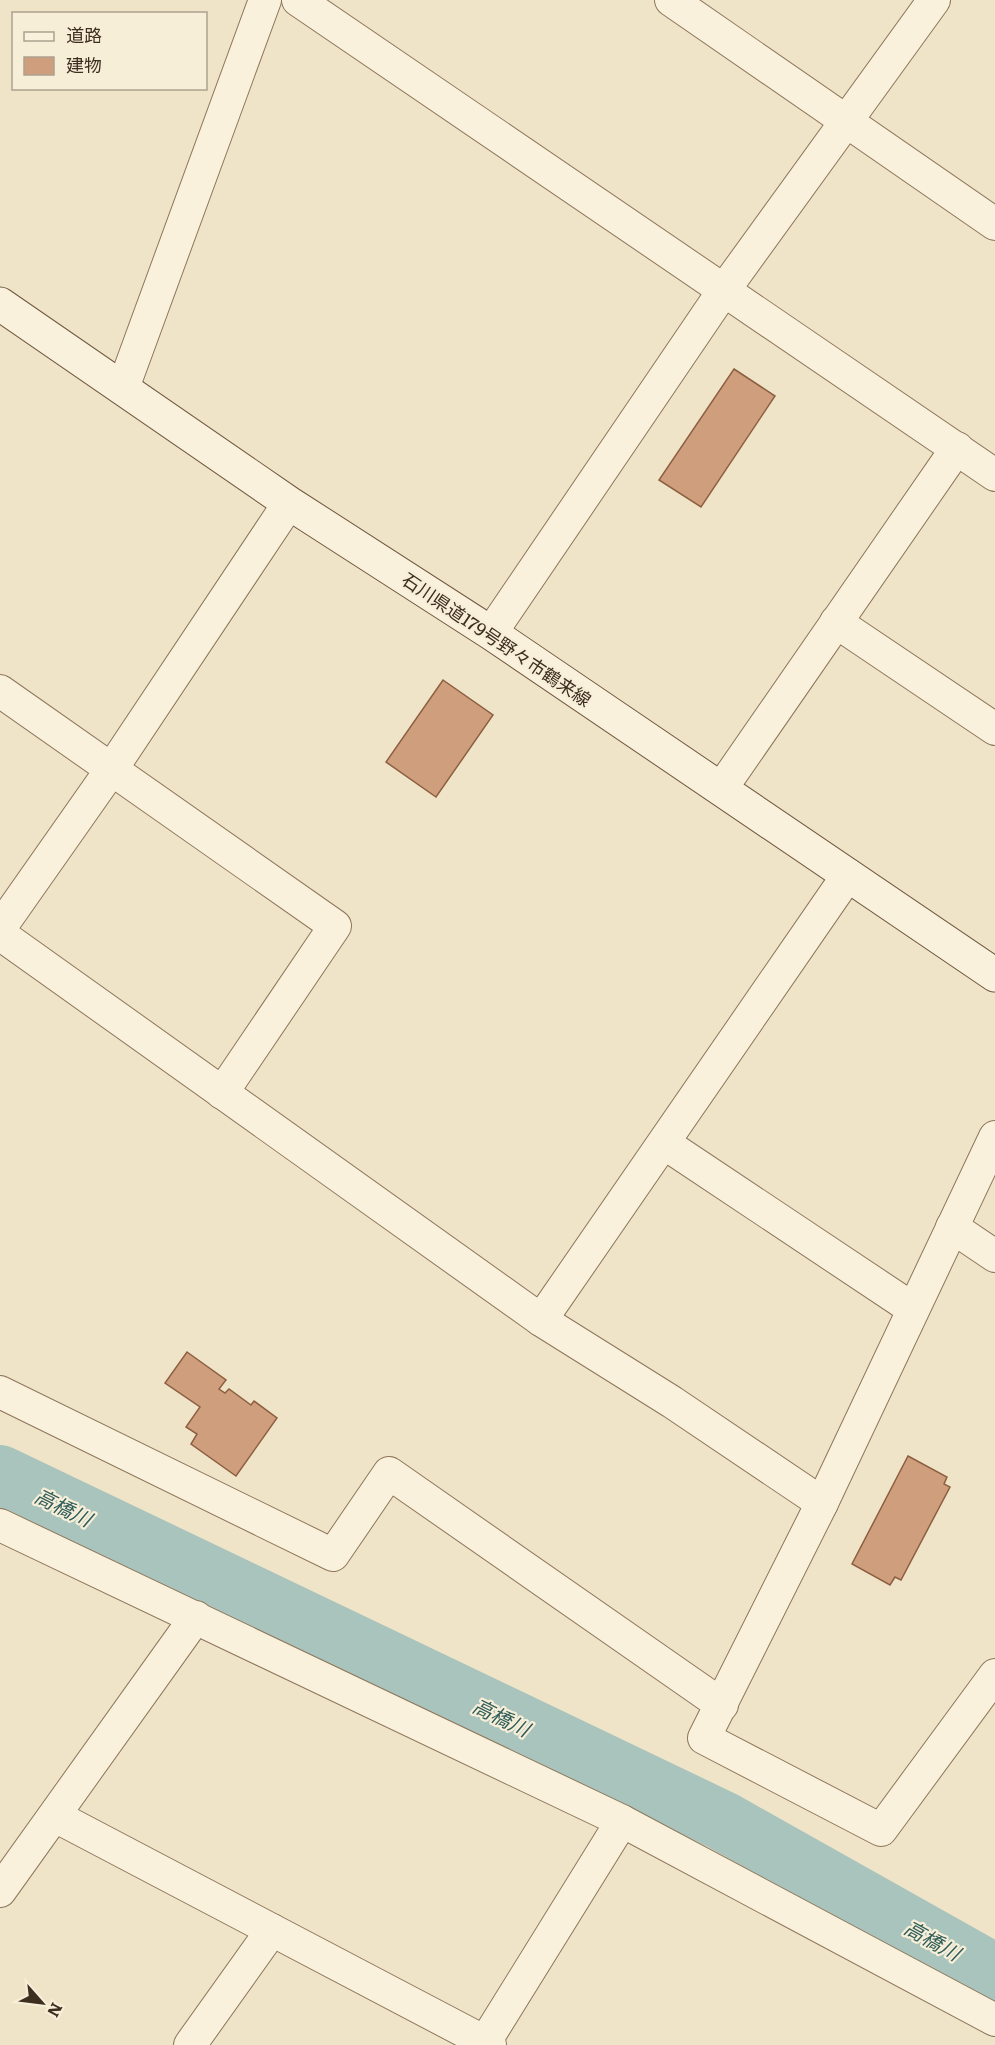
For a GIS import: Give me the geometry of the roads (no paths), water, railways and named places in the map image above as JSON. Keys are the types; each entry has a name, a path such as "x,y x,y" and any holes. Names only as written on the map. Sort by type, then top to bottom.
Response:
{"main road":[{"name":"石川県道179号野々市鶴来線","path":"0,304 289,503 490,633 995,975"}],"street":[{"path":"123,388 265,0"},
{"path":"298,0 995,475"},
{"path":"671,0 995,224"},
{"path":"490,633 724,290 934,0"},
{"path":"721,789 957,448"},
{"path":"0,928 111,770 289,503"},
{"path":"836,622 995,729"},
{"path":"0,691 335,926 222,1093"},
{"path":"541,1320 848,875"},
{"path":"0,934 541,1320 672,1402 822,1503"},
{"path":"995,1137 822,1503 704,1738 881,1830 995,1675"},
{"path":"664,1143 913,1309"},
{"path":"952,1227 995,1256"},
{"path":"0,1392 333,1555 389,1473 722,1705"},
{"path":"2,1531 196,1617 622,1821 995,2020"},
{"path":"0,1892 196,1617"},
{"path":"54,1816 488,2044 622,1821"},
{"path":"190,2045 272,1930"}],"waterway":[{"name":"高橋川","path":"0,1475 723,1821 995,1974"}]}
